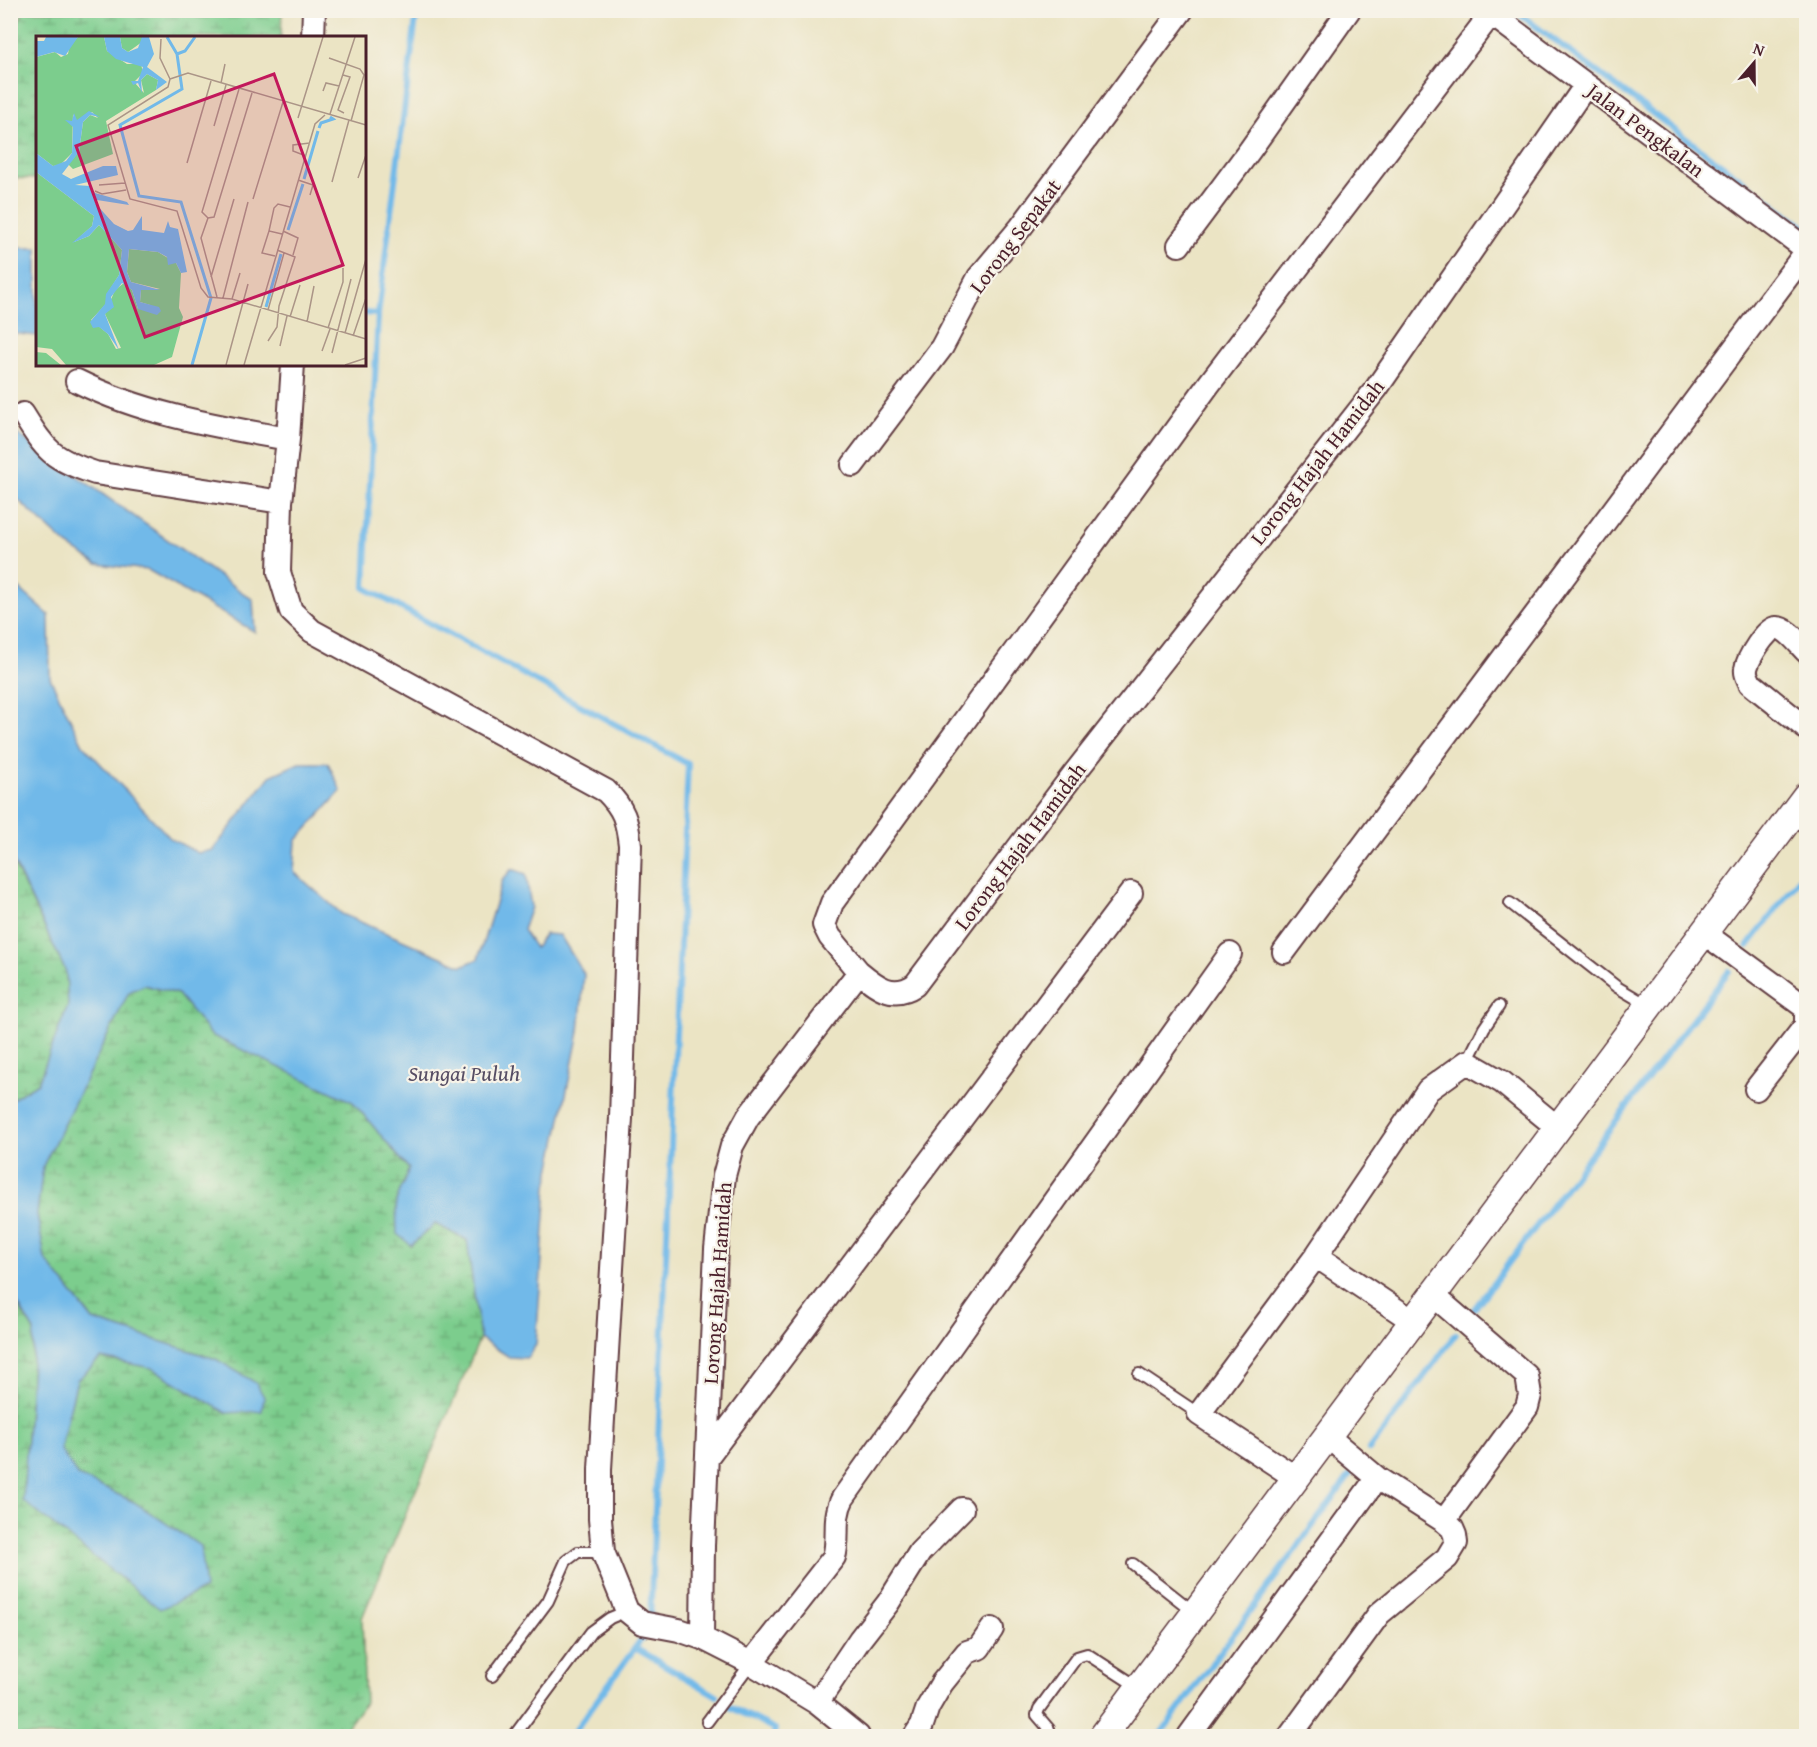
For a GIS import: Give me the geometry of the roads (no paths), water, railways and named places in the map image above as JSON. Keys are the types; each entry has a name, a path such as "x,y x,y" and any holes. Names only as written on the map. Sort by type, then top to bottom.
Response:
{"street":[{"path":"313,36 314,10"},
{"name":"Lorong Sepakat","path":"853,465 942,347 979,277 1021,227 1182,10"},
{"path":"1179,245 1250,150 1349,10"},
{"path":"858,971 830,938 824,925 832,903 1209,384 1488,12"},
{"name":"Jalan Pengkalan","path":"1488,12 1806,250"},
{"name":"Lorong Hajah Hamidah","path":"702,1638 703,1546 716,1249 723,1176 732,1146 748,1117 858,971 892,993 906,991 915,985 1080,766 1376,388 1586,85"},
{"path":"1284,952 1806,250"},
{"path":"293,366 288,439 280,502 279,572 291,611 312,631 606,791 619,804 627,821 630,845 621,1118 600,1469 600,1519 603,1552 635,1617 702,1638 751,1663 817,1703 858,1737"},
{"path":"77,381 105,395 190,421 288,439"},
{"path":"23,414 43,445 59,459 74,466 95,472 280,502"},
{"path":"1806,651 1783,630 1776,628 1769,630 1748,661 1745,672 1750,683 1806,728"},
{"path":"1103,1737 1138,1687 1806,796"},
{"path":"708,1456 1131,893"},
{"path":"1704,933 1806,1008"},
{"path":"751,1663 834,1557 838,1507 843,1498 1230,954"},
{"path":"1756,1089 1806,1025 1806,1016"},
{"path":"1296,1478 1199,1414 1316,1256 1428,1090 1467,1062 1502,1082 1558,1128"},
{"path":"1316,1256 1413,1321"},
{"path":"1433,1295 1527,1376 1530,1395 1527,1407 1444,1521"},
{"path":"1290,1737 1379,1614 1447,1558 1456,1543 1452,1528 1444,1521 1377,1478 1327,1436"},
{"path":"1189,1737 1377,1478"},
{"path":"817,1703 860,1639 888,1603 920,1552 962,1509"},
{"path":"915,1737 942,1683 967,1652 979,1648 992,1629"}],"lane":[{"path":"1510,903 1617,987 1649,1006"},
{"path":"1467,1062 1484,1028 1499,1006"},
{"path":"1139,1374 1199,1414"},
{"path":"492,1676 548,1601 566,1561 578,1551 603,1552"},
{"path":"1133,1564 1195,1612"},
{"path":"514,1737 591,1632 610,1618 635,1617"},
{"path":"1051,1737 1049,1729 1037,1715 1077,1657 1087,1654 1138,1687"},
{"path":"707,1722 751,1663"}],"water":[{"path":"11,248 36,248 36,336 11,333"},
{"path":"10,385 16,433 253,600 255,632 148,570 97,564 67,545 15,497 11,500"},
{"name":"Sungai Puluh","path":"11,581 49,615 50,678 83,745 171,839 198,853 213,850 270,776 299,763 328,763 341,791 296,841 294,872 342,914 462,966 478,959 502,881 512,869 526,874 531,907 523,930 535,948 545,934 560,935 584,974 579,1032 547,1186 536,1345 527,1358 509,1357 480,1338 467,1240 435,1224 411,1245 397,1234 396,1201 409,1169 353,1102 211,1035 178,994 144,985 129,992 43,1166 37,1214 45,1259 93,1320 216,1359 256,1383 264,1397 262,1411 226,1413 152,1368 101,1358 77,1380 60,1449 78,1476 134,1502 200,1546 205,1589 160,1609 23,1501 34,1331 11,1292 11,1100 38,1083 68,1005 66,972 11,856"}],"waterway":[{"path":"417,10 378,314 365,588 688,764 650,1620"},
{"path":"1514,10 1806,228"},
{"path":"366,313 378,314"},
{"path":"1748,946 1806,870"},
{"path":"1474,1309 1729,971"},
{"path":"1369,1450 1456,1334"},
{"path":"1159,1736 1350,1475"},
{"path":"571,1736 648,1630"},
{"path":"635,1648 717,1696"},
{"path":"730,1707 775,1729 774,1736"}]}
